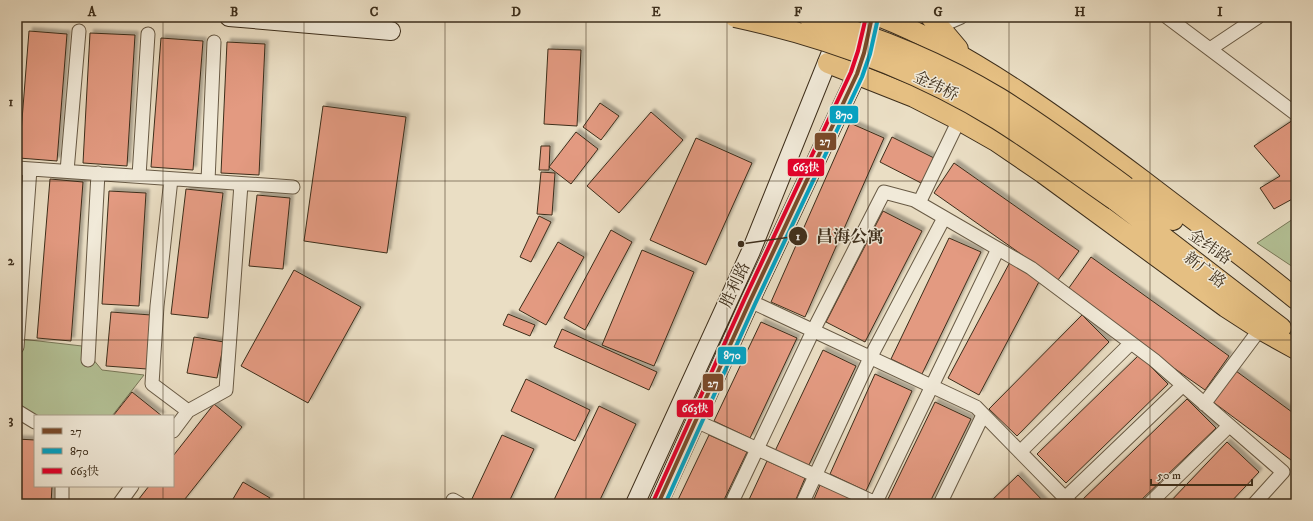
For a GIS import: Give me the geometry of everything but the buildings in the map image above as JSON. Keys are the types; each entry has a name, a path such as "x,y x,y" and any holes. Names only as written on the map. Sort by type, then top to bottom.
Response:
{"main road":[{"path":"230,17 264,18 391,31"},
{"name":"金纬桥","path":"735,17 821,40 878,60 946,90 1120,193"},
{"name":"金纬桥","path":"810,17 882,40 970,82 998,98 1060,139 1120,193"},
{"name":"胜利路","path":"635,504 751,251 828,63 836,38 840,17"},
{"name":"胜利路","path":"658,504 750,301 857,74 864,53 872,17"},
{"path":"881,17 900,24 967,59 1049,112 1096,145 1296,299"},
{"path":"935,22 967,59"},
{"path":"828,63 914,98 959,120 996,141 1043,173 1260,330 1296,349"},
{"name":"金纬路","path":"1120,193 1244,271 1296,306"},
{"name":"新广路","path":"1120,193 1296,341"}],"street":[{"path":"900,24 926,29 935,22 961,17"},
{"path":"1168,17 1296,114"},
{"path":"1210,49 1258,17"},
{"path":"67,171 79,31"},
{"path":"139,176 148,34"},
{"path":"208,181 214,42"},
{"path":"919,204 959,120"},
{"path":"17,168 294,187"},
{"path":"17,346 30,169"},
{"path":"88,360 98,174"},
{"path":"171,179 157,306 152,384 188,411"},
{"path":"174,430 188,411 226,390 241,184"},
{"path":"731,504 813,331 884,192 914,200 1031,268 1154,360 1283,472 1254,504"},
{"path":"802,504 870,358 944,218"},
{"path":"696,422 876,504 998,249"},
{"path":"750,301 976,407 1068,501 1183,385"},
{"path":"1204,404 1260,330"},
{"path":"1020,452 1131,343"},
{"path":"17,411 34,421"},
{"path":"940,504 984,415"},
{"path":"1149,504 1229,426"},
{"path":"62,487 62,504"},
{"path":"119,504 131,487"}],"green space":[{"path":"1296,217 1296,269 1257,243"},
{"path":"21,339 82,346 102,370 144,375 113,415 34,416 17,408 17,382"}],"transit line":[{"name":"663快","path":"653,502 745,298 851,72 858,51 866,17"},
{"name":"27","path":"658,504 750,301 857,74 864,53 872,17"},
{"name":"870","path":"665,504 755,304 862,77 870,54 878,18"}],"place":[{"name":"昌海公寓","path":"741,244"}]}
